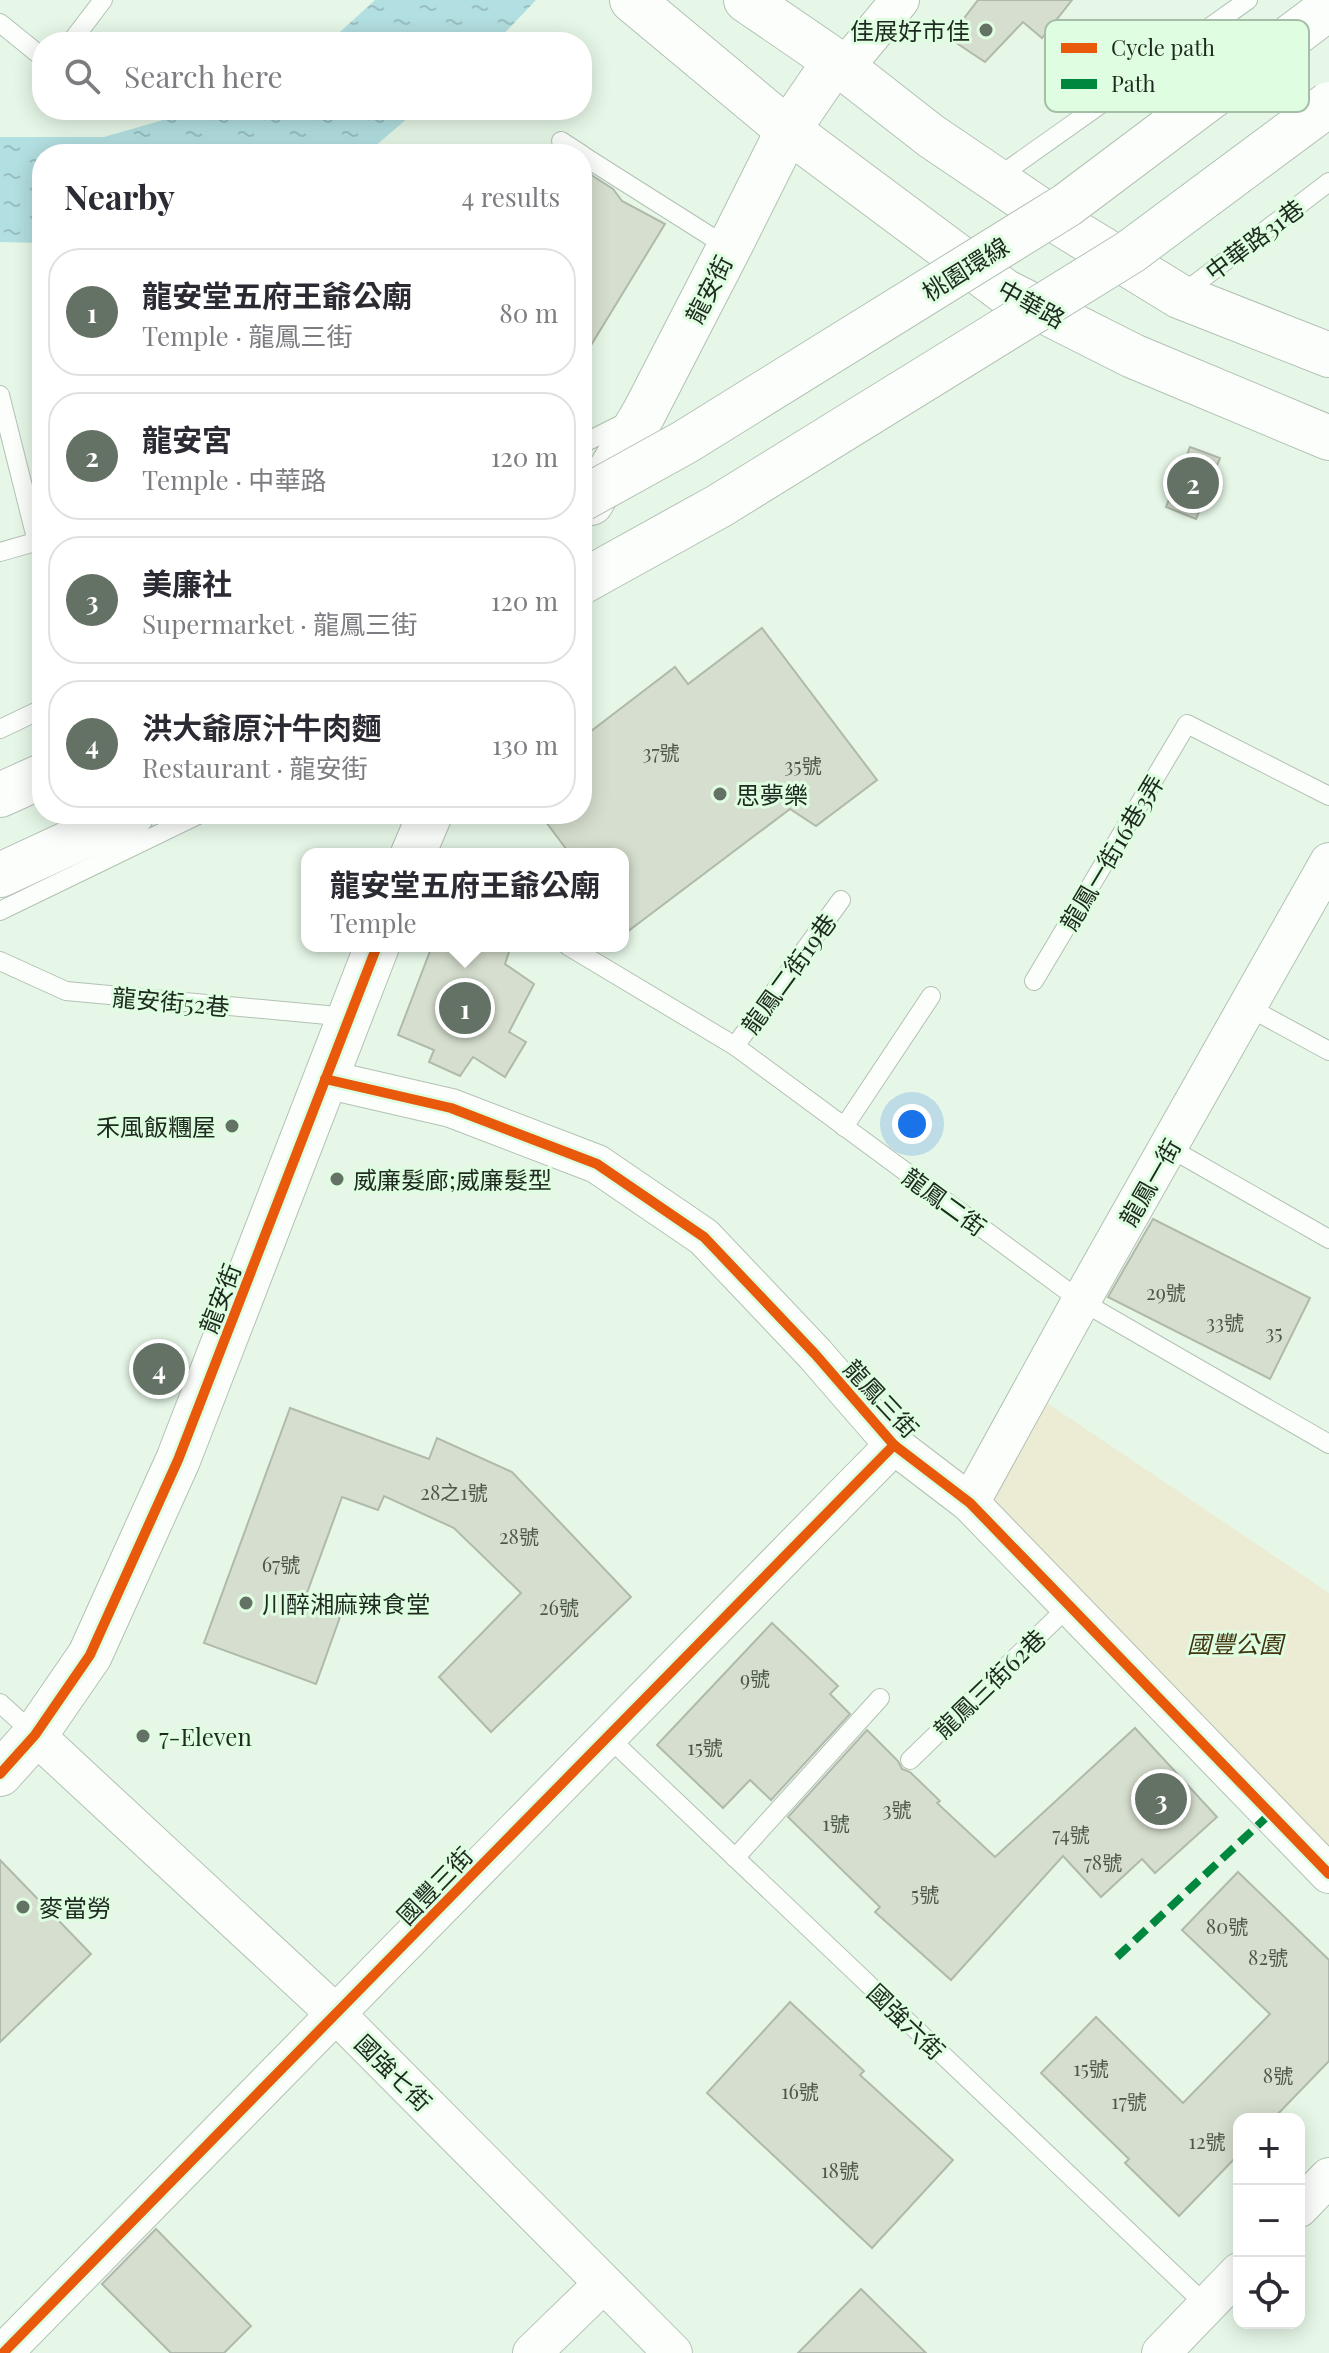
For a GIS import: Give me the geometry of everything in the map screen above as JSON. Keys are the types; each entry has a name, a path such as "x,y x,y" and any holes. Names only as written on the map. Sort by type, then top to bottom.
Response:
{"main road":[{"path":"746,0 840,64 931,136 1055,220 1179,296 1329,355"},
{"name":"桃園環線","path":"1309,23 1329,8"},
{"name":"中華路","path":"645,10 788,130 1004,291 1133,356 1329,438"},
{"name":"龍安街","path":"592,501 644,413 788,130 840,64"},
{"path":"592,576 719,506 1130,252 1329,104"},
{"name":"桃園環線","path":"592,493 685,442 1067,205 1191,112"},
{"path":"0,795 32,781"},
{"path":"0,875 110,824"},
{"path":"416,848 426,824"},
{"name":"龍安街","path":"0,1774 35,1735 90,1655 178,1460 375,952"}],"street":[{"path":"840,64 900,0"},
{"name":"龍鳳一街","path":"970,1503 1168,1147 1326,873"},
{"name":"龍鳳三街","path":"325,1079 451,1108 597,1164 704,1237 815,1354 894,1445 970,1503 1329,1874"},
{"name":"國豐三街","path":"3,2353 894,1445"},
{"name":"國強七街","path":"35,1735 337,2015 673,2353"},
{"path":"1305,2202 1329,2177"},
{"path":"1161,2353 1233,2278"},
{"path":"532,2353 603,2284"}],"lane":[{"path":"79,32 103,0"},
{"path":"1220,20 1248,0"},
{"path":"0,23 32,49"},
{"path":"995,179 1090,112"},
{"path":"561,141 566,144"},
{"path":"592,160 729,248"},
{"name":"中華路31巷","path":"1179,296 1329,182"},
{"path":"0,395 32,512"},
{"path":"592,429 644,413"},
{"path":"592,439 644,413"},
{"path":"0,552 32,543"},
{"path":"0,729 32,714"},
{"name":"龍鳳一街16巷3弄","path":"1034,981 1187,724 1329,796"},
{"path":"0,911 179,824"},
{"name":"龍鳳二街19巷","path":"735,1046 841,900"},
{"name":"龍鳳二街","path":"578,952 735,1046 1081,1301 1329,1444"},
{"name":"龍安街52巷","path":"0,961 66,991 349,1017"},
{"path":"844,1127 931,996"},
{"path":"1248,1007 1329,1051"},
{"path":"1168,1147 1329,1239"},
{"name":"龍鳳三街62巷","path":"910,1760 1069,1606"},
{"path":"735,1858 880,1698"},
{"path":"0,1703 35,1735"},
{"name":"國強六街","path":"607,1736 1207,2306"}],"green space":[{"name":"國豐公園","path":"1031,1392 1329,1593 1329,1874 970,1503"}],"water":[{"path":"375,0 536,0 506,32 340,32"},
{"path":"163,120 405,120 378,144 32,144 32,243 0,242 0,137 104,137"}],"building":[{"name":"佳展好市佳","path":"978,0 1072,0 1056,20 1045,20 1042,38 1023,22 985,62 949,38"},
{"path":"592,175 613,189 622,201 665,224 592,344"},
{"path":"1190,447 1220,458 1196,519 1166,507"},
{"name":"思夢樂","path":"762,628 877,780 816,826 790,809 629,930 629,848 566,848 548,824 592,824 592,730 675,667 688,684"},
{"path":"430,952 509,952 505,964 534,984 509,1032 526,1042 505,1077 473,1057 460,1076 429,1062 434,1050 398,1035"},
{"path":"1153,1219 1310,1298 1270,1379 1108,1297"},
{"path":"290,1408 429,1459 437,1438 512,1472 631,1597 491,1732 439,1677 521,1593 454,1528 384,1496 378,1510 342,1497 303,1604 340,1617 316,1684 204,1643"},
{"path":"772,1623 838,1686 830,1694 850,1714 771,1800 750,1780 723,1808 657,1745"},
{"path":"1135,1728 1217,1817 1155,1873 1142,1859 1101,1897 1063,1856 951,1980 875,1912 880,1907 788,1817 867,1730 902,1769 910,1772 940,1801 937,1803 995,1857"},
{"name":"麥當勞","path":"0,1860 91,1954 0,2042"},
{"path":"1238,1872 1329,1960 1329,2061 1279,2113 1233,2113 1233,2160 1179,2216 1125,2163 1129,2159 1041,2073 1096,2017 1183,2103 1270,2014 1182,1930"},
{"path":"790,2002 864,2071 860,2075 953,2160 872,2248 707,2093"},
{"path":"156,2229 251,2326 224,2353 171,2353 102,2284"},
{"path":"861,2289 926,2353 798,2353"}],"marked path":[{"path":"1117,1957 1271,1813"}],"cycle path":[{"path":"0,1774 35,1735 90,1655 178,1460 375,952"},
{"path":"325,1079 451,1108 597,1164 704,1237 815,1354 894,1445 970,1503 1329,1874"},
{"path":"3,2353 894,1445"}],"place":[{"name":"佳展好市佳","path":"986,30"},
{"name":"龍安宮","path":"1193,483"},
{"name":"思夢樂","path":"720,794"},
{"name":"龍安堂五府王爺公廟","path":"465,1008"},
{"name":"禾風飯糰屋","path":"232,1126"},
{"name":"威廉髮廊;威廉髮型","path":"337,1179"},
{"name":"洪大爺原汁牛肉麵","path":"159,1369"},
{"name":"川醉湘麻辣食堂","path":"246,1603"},
{"name":"7-Eleven","path":"143,1736"},
{"name":"美廉社","path":"1161,1799"},
{"name":"麥當勞","path":"23,1907"}]}
